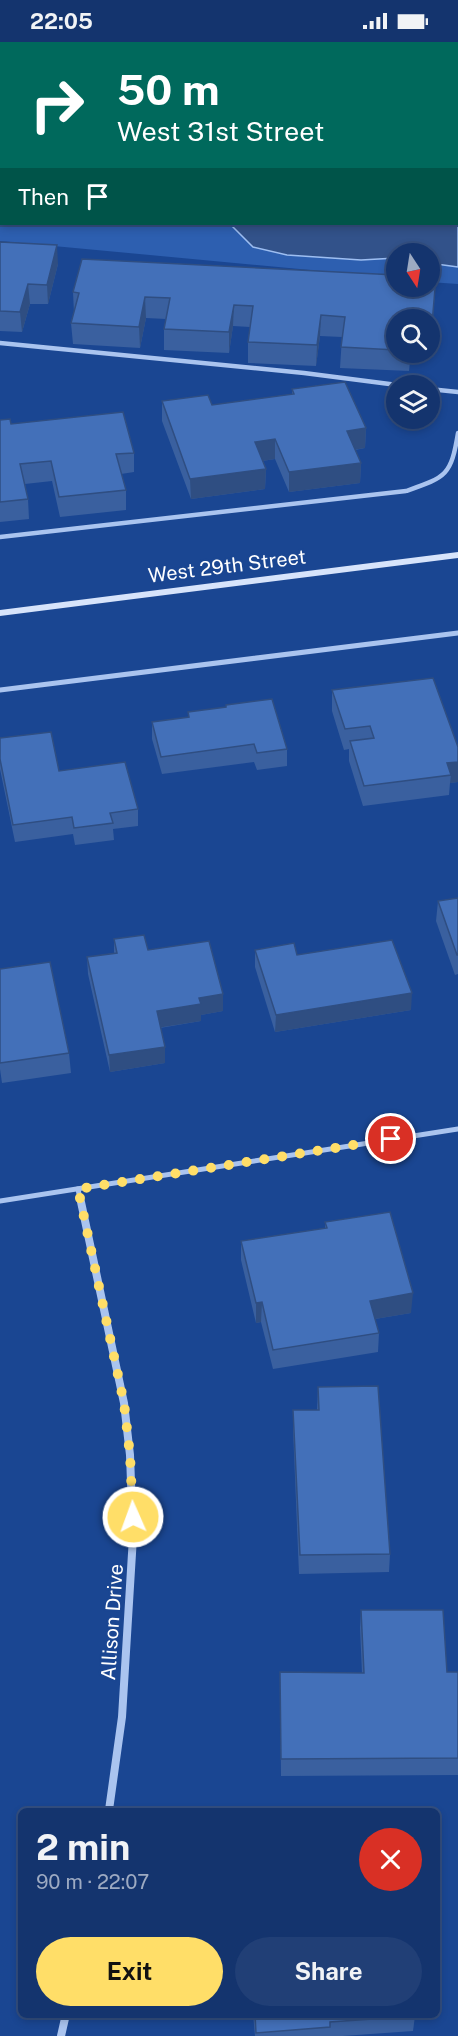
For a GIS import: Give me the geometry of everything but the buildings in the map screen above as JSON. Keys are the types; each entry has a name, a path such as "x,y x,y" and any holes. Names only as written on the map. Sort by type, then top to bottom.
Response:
{"main road":[{"name":"West 29th Street","path":"0,613 458,555"}],"street":[{"path":"0,343 304,372 386,383"},
{"path":"440,390 458,392"},
{"path":"0,537 406,491 440,479 453,465 458,433"},
{"path":"0,690 458,633"},
{"path":"0,1201 458,1129"},
{"name":"Allison Drive","path":"78,1189 124,1403 130,1455 134,1537 122,1717 109,1808"},
{"path":"61,2036 65,2018"}],"shaded area":[{"path":"0,225 458,225 458,284 440,283 440,243 386,243 386,277 0,241"},
{"path":"231,225 458,225 458,267 440,265 440,243 386,243 386,259 361,260 287,255 253,247"}],"route":[{"path":"133,1517 130,1455 124,1403 78,1189 391,1139"}]}
